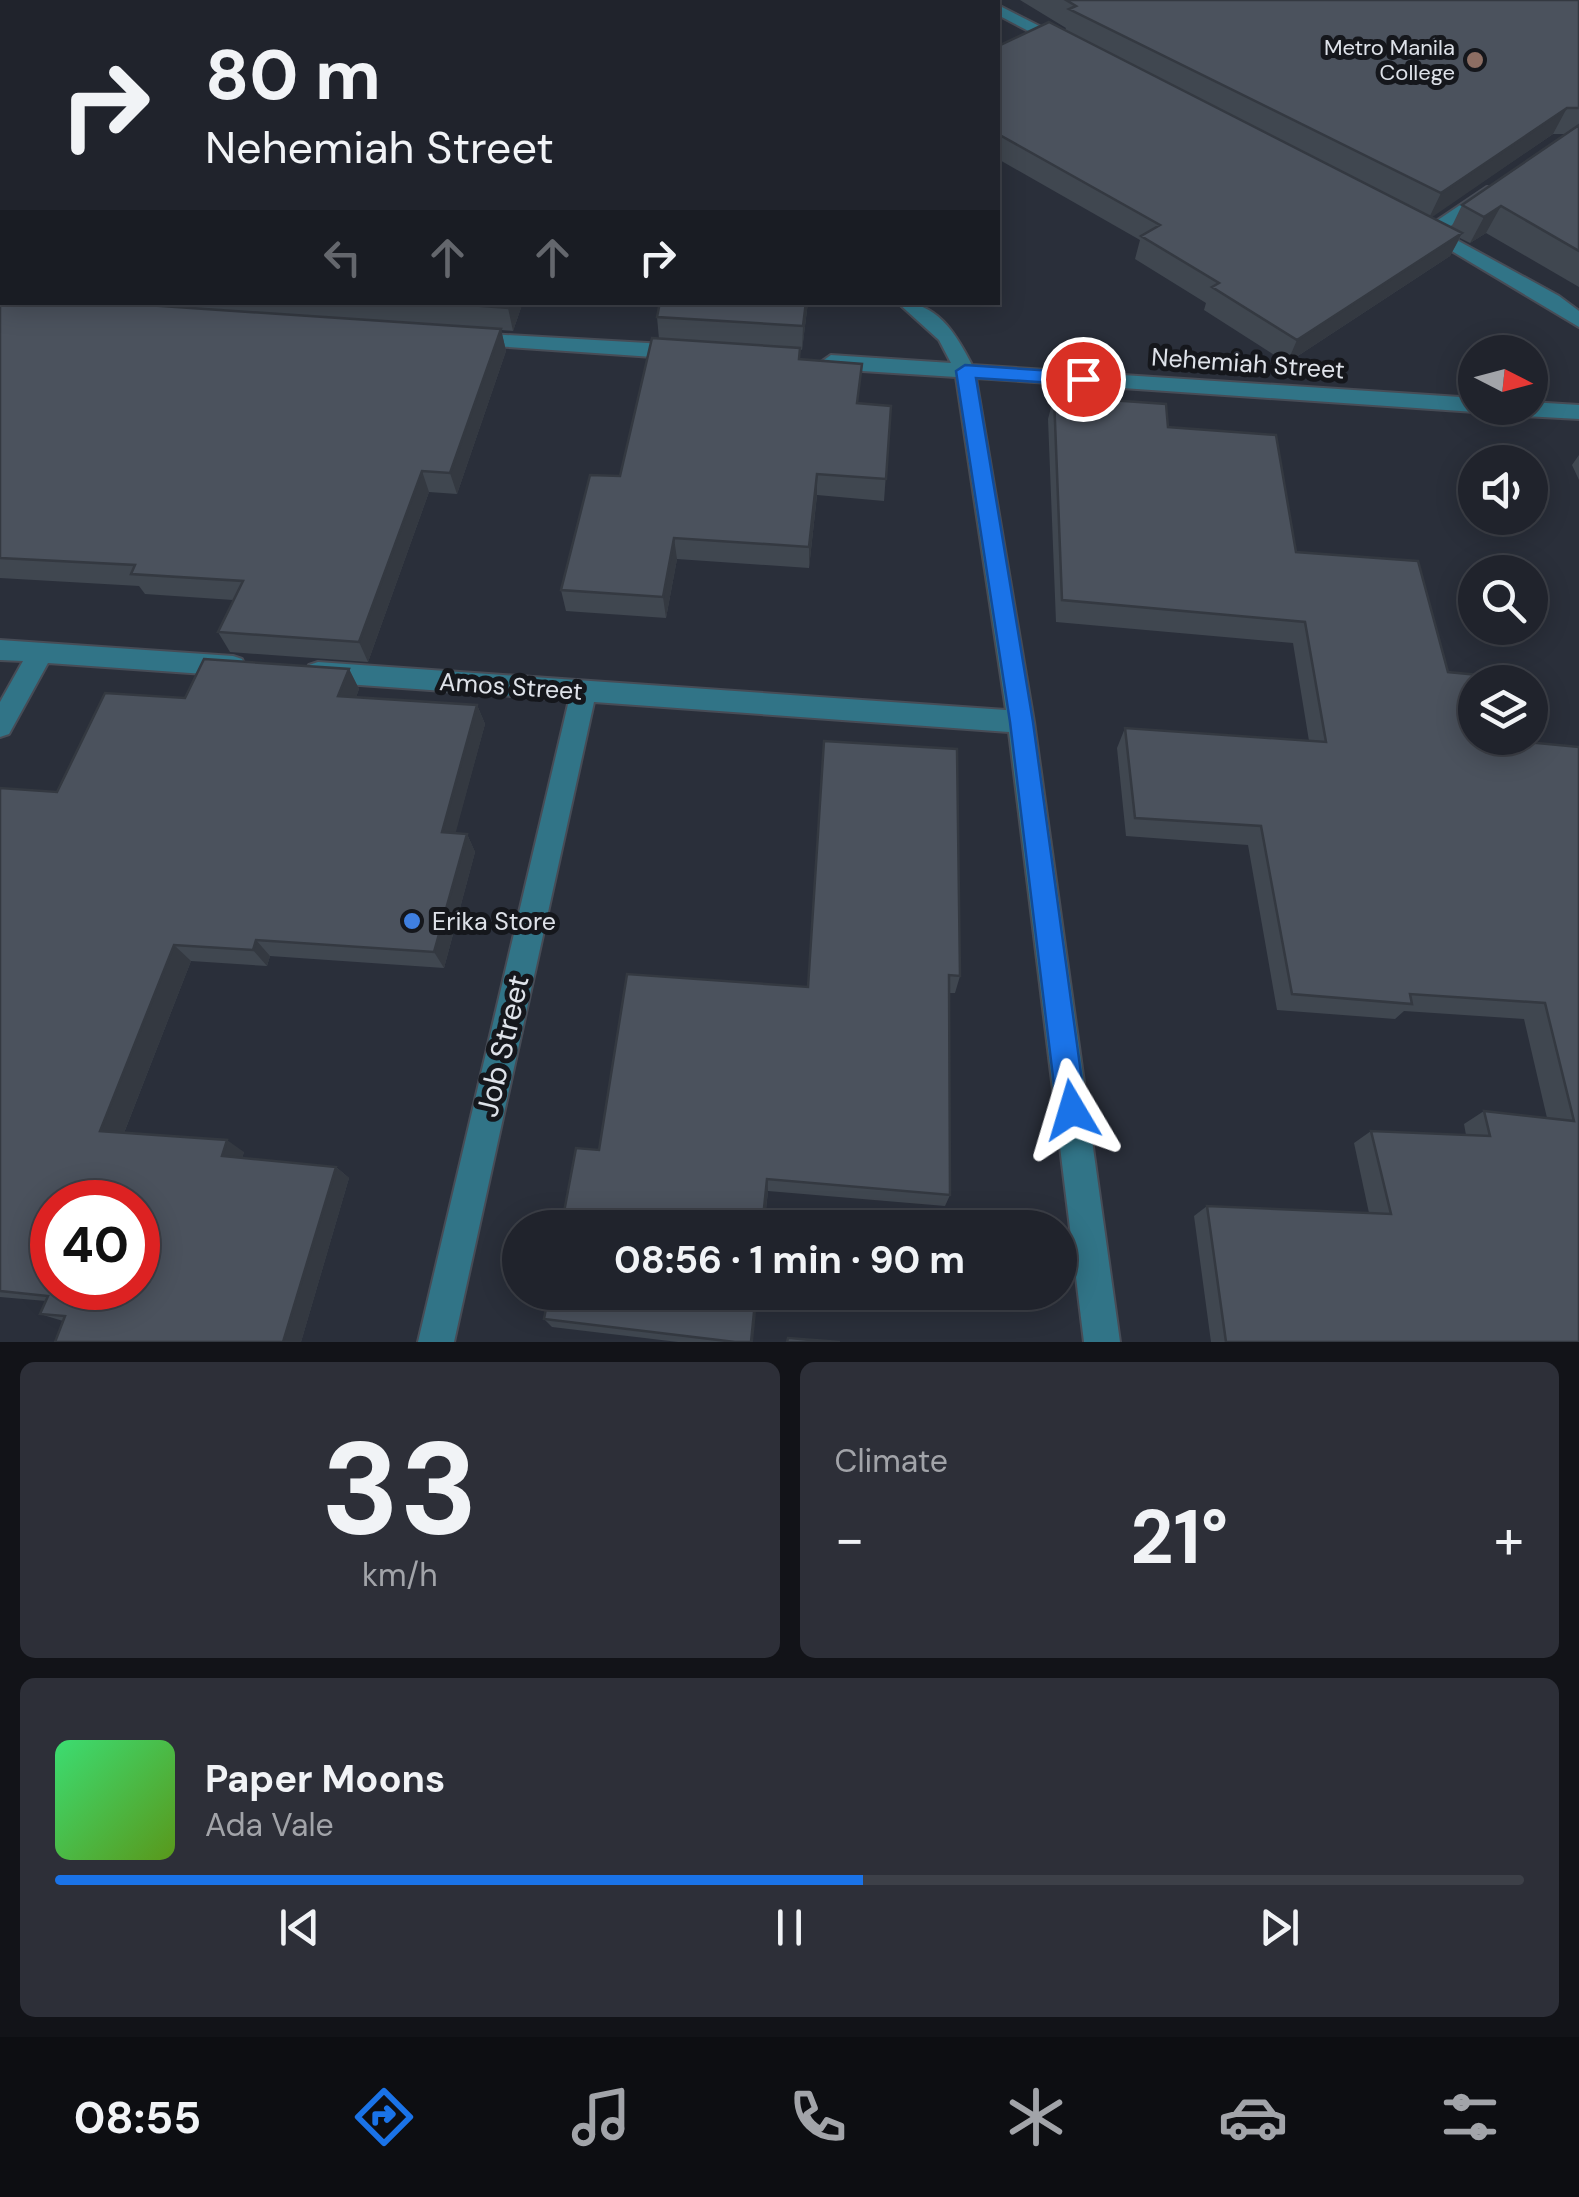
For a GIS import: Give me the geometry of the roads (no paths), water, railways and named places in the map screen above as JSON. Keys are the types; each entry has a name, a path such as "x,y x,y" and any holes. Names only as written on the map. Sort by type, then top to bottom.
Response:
{"street":[{"path":"1000,10 1084,54"},
{"path":"1430,232 1495,187"},
{"path":"1412,223 1552,300 1579,321"},
{"path":"910,305 946,336 965,371 1022,722 1102,1342"},
{"path":"453,337 709,354"},
{"name":"Nehemiah Street","path":"808,361 1458,405"},
{"path":"1548,410 1579,412"},
{"path":"0,650 254,668"},
{"path":"0,726 42,653"},
{"name":"Amos Street","path":"293,670 1022,722"},
{"name":"Job Street","path":"436,1342 584,691"}],"place":[{"name":"Metro Manila College","path":"1475,60"},
{"name":"Erika Store","path":"412,921"}]}
